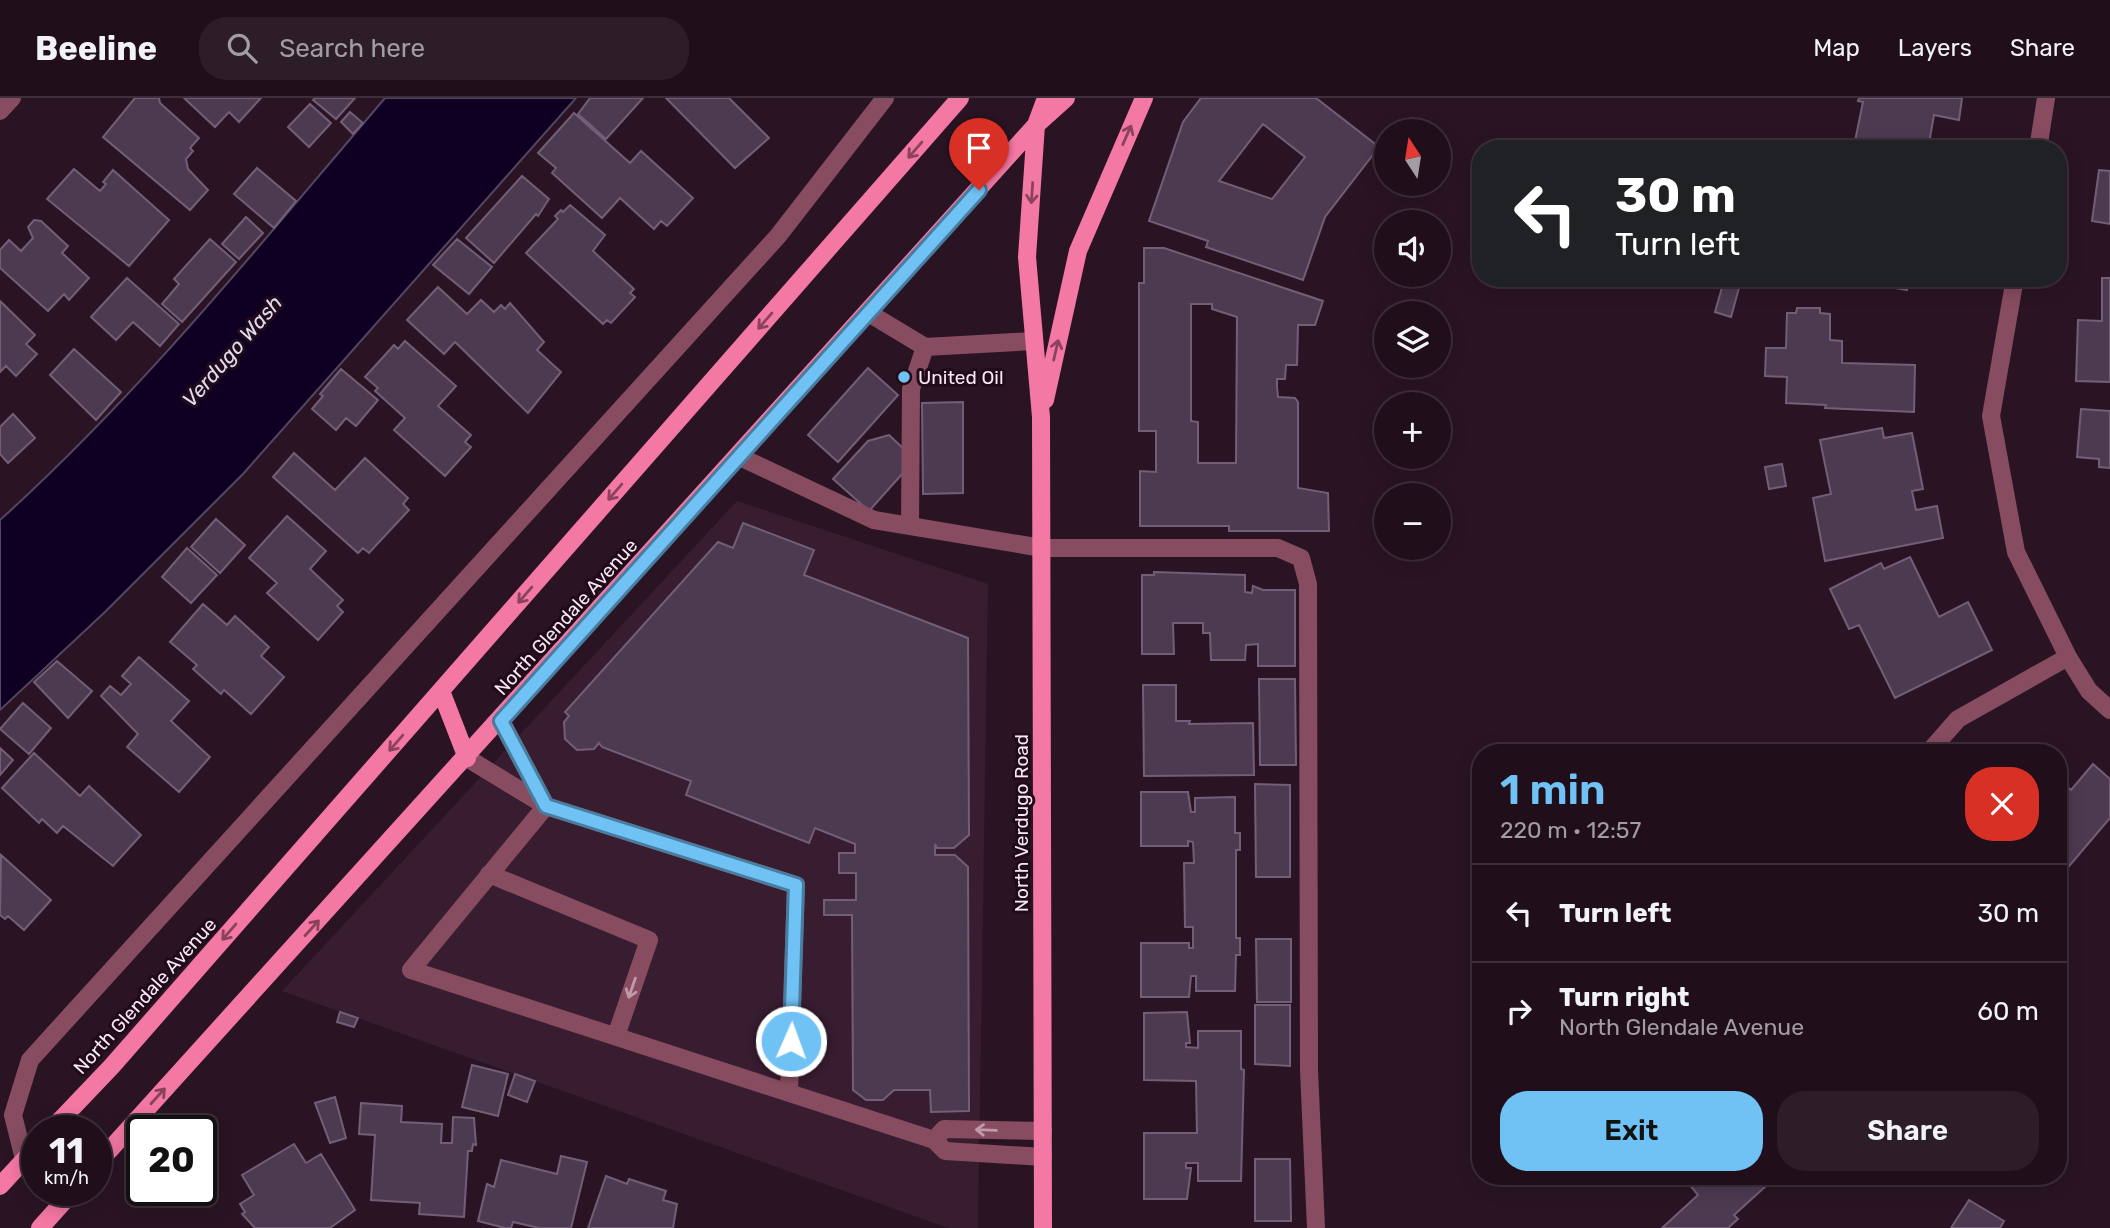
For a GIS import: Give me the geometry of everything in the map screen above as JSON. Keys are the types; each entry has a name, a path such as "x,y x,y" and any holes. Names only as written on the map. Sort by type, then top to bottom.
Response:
{"main road":[{"name":"North Glendale Avenue","path":"65,1115 112,1066 960,98"},
{"name":"North Verdugo Road","path":"1043,1228 1041,417 1027,257 1036,125 1046,98"},
{"name":"North Glendale Avenue","path":"112,1147 501,721 1036,125 1066,98"},
{"name":"North Verdugo Road","path":"1041,417 1078,251 1144,98"},
{"path":"441,691 467,758"},
{"path":"0,1186 21,1171"},
{"path":"40,1228 56,1206"}],"street":[{"path":"0,111 12,98"},
{"path":"21,1146 6,1115 30,1060 778,236 885,98"},
{"path":"2039,140 2046,98"},
{"path":"2014,287 1992,416 2016,552 2068,657 2089,691 2110,710"},
{"path":"867,312 925,347 1034,341"},
{"path":"909,526 911,389 925,347"},
{"path":"738,456 874,520 1042,548 1279,548 1301,558 1307,571 1309,1070 1317,1228"},
{"path":"1936,744 1958,719 2068,657"},
{"path":"501,721 546,806"},
{"path":"467,758 546,806 796,885 789,1093"},
{"path":"546,806 411,970 934,1140 945,1151 1043,1157"},
{"path":"489,874 649,940 616,1036"},
{"path":"934,1140 944,1129 1043,1131"}],"shaded area":[{"path":"737,501 988,584 978,1228 948,1228 282,991"}],"water":[{"name":"Verdugo Wash","path":"385,98 576,98 243,474 106,611 0,710 0,520 52,472 151,369"}],"building":[{"path":"135,98 159,98 160,103 199,138 190,148 193,151 186,159 188,169 208,190 190,210 103,137"},
{"path":"184,98 261,98 239,122 229,112 215,127"},
{"path":"355,98 336,119 313,100"},
{"path":"590,98 643,98 606,139 578,114"},
{"path":"666,98 729,98 769,138 735,168"},
{"path":"1201,98 1316,98 1374,143 1374,153 1325,217 1303,280 1206,247 1208,241 1149,221 1183,122","holes":["1263,124 1305,157 1272,199 1219,181"]},
{"path":"1859,98 1962,98 1959,120 1934,115 1930,140 1855,140 1863,102 1858,101"},
{"path":"310,104 331,123 309,147 288,127"},
{"path":"350,112 363,123 353,134 341,122"},
{"path":"574,113 630,163 641,151 693,198 667,226 661,221 654,229 620,198 602,218 552,173 556,168 538,153"},
{"path":"257,168 296,201 274,228 234,194"},
{"path":"74,169 100,191 106,184 103,182 113,170 169,220 129,266 47,199"},
{"path":"2099,170 2110,171 2110,224 2092,221"},
{"path":"522,176 549,199 538,216 536,214 494,263 466,238"},
{"path":"570,205 605,235 593,251 634,289 630,293 635,297 611,323 607,320 603,324 526,253 558,219 555,216"},
{"path":"246,217 263,233 239,259 222,244"},
{"path":"34,220 41,221 68,246 62,253 89,278 69,300 64,294 48,311 0,268 0,250 9,240 21,251 33,238 28,227"},
{"path":"210,239 236,262 182,322 162,304 179,284 174,279"},
{"path":"457,239 492,267 469,294 433,265"},
{"path":"1144,248 1164,248 1323,301 1315,325 1298,325 1297,365 1286,365 1285,379 1277,379 1277,387 1278,397 1295,398 1298,402 1298,488 1328,493 1329,531 1229,531 1229,526 1140,526 1140,471 1156,472 1156,431 1139,431 1139,283 1144,283","holes":["1191,304 1212,304 1212,309 1237,317 1236,463 1198,463 1198,422 1191,421"]},
{"path":"127,278 179,324 160,346 133,322 116,340 91,317"},
{"path":"2102,278 2110,278 2110,382 2076,381 2078,320 2102,321"},
{"path":"438,287 467,314 481,300 494,312 501,305 505,309 510,303 544,342 537,350 561,372 528,413 455,342 444,354 407,320"},
{"path":"1722,287 1739,288 1731,317 1715,312"},
{"path":"0,301 35,335 26,344 37,354 16,376 6,366 0,372"},
{"path":"1797,308 1820,308 1820,313 1830,314 1830,340 1842,341 1842,363 1915,365 1914,412 1825,408 1826,405 1786,403 1787,377 1765,376 1766,348 1786,348 1787,313 1796,313"},
{"path":"405,341 456,386 438,406 471,435 465,442 471,447 445,476 394,430 405,418 375,391 378,388 365,377 394,345 398,349"},
{"path":"74,349 121,392 96,420 50,375"},
{"path":"868,368 898,395 838,462 808,435"},
{"path":"341,369 378,400 356,426 346,418 336,430 312,409 323,396 320,394"},
{"path":"963,402 963,493 923,494 922,403"},
{"path":"2081,409 2110,411 2110,468 2099,467 2099,459 2077,457"},
{"path":"13,414 35,438 8,463 0,454 0,427"},
{"path":"1882,428 1884,438 1912,433 1923,489 1912,491 1916,510 1937,506 1943,538 1825,561 1813,498 1831,494 1820,440"},
{"path":"889,435 906,451 903,473 869,511 833,479 868,441"},
{"path":"294,453 335,490 365,458 408,498 403,504 409,510 369,553 363,548 358,553 273,477"},
{"path":"1782,464 1786,486 1769,489 1765,467"},
{"path":"287,516 326,551 310,569 343,600 337,606 343,612 318,640 267,593 277,583 249,558"},
{"path":"216,519 245,545 220,573 191,547"},
{"path":"743,523 814,550 804,575 968,638 969,835 954,848 937,848 935,844 935,855 955,855 968,867 969,1111 931,1112 930,1090 894,1090 883,1100 866,1100 853,1090 852,915 824,915 824,900 856,900 856,873 839,873 839,853 855,853 855,844 815,828 809,843 686,795 691,781 602,747 599,743 594,749 577,750 565,739 564,722 569,716 565,712 718,542 733,548"},
{"path":"187,548 217,575 191,603 162,577"},
{"path":"1910,557 1939,617 1968,602 1992,650 1895,698 1859,625 1849,629 1830,589 1881,563 1884,569"},
{"path":"1154,572 1245,575 1245,592 1252,593 1253,586 1263,590 1295,590 1295,666 1258,666 1258,644 1246,645 1245,660 1211,660 1210,633 1203,633 1203,623 1173,623 1174,654 1142,654 1142,575 1154,575"},
{"path":"203,604 227,625 235,616 269,647 261,656 284,677 251,714 224,690 221,694 193,669 197,665 170,642"},
{"path":"139,657 189,701 171,721 210,757 179,792 127,747 138,734 101,696 110,686 121,695 131,684 122,676"},
{"path":"57,661 92,691 68,718 34,682"},
{"path":"1259,679 1295,679 1296,765 1260,765"},
{"path":"1143,685 1176,685 1176,721 1190,721 1189,724 1253,723 1254,775 1144,776"},
{"path":"23,703 51,728 29,754 0,729"},
{"path":"0,748 13,760 0,775"},
{"path":"34,753 80,796 89,786 141,835 113,866 63,826 57,833 42,819 39,823 2,788"},
{"path":"2093,764 2110,779 2110,818 2067,869 2067,787 2071,790"},
{"path":"1255,784 1290,785 1290,877 1256,877"},
{"path":"1141,792 1188,792 1191,812 1195,812 1195,798 1235,797 1235,833 1240,833 1240,850 1236,850 1236,938 1240,938 1240,955 1236,955 1235,991 1196,991 1196,976 1191,976 1189,997 1141,997 1141,943 1189,943 1189,948 1193,948 1193,927 1185,927 1184,863 1194,863 1193,842 1188,841 1188,846 1141,846"},
{"path":"1,855 51,900 24,930 8,916 5,919 0,915"},
{"path":"1256,939 1291,939 1291,1002 1257,1002"},
{"path":"1255,1005 1290,1005 1290,1066 1255,1064"},
{"path":"340,1012 358,1018 354,1027 337,1022"},
{"path":"1187,1012 1190,1043 1186,1043 1186,1047 1198,1048 1198,1031 1241,1031 1241,1069 1244,1070 1241,1181 1198,1181 1198,1163 1186,1163 1186,1168 1191,1168 1187,1199 1144,1199 1144,1133 1197,1133 1196,1081 1144,1080 1144,1013"},
{"path":"472,1065 508,1074 498,1116 462,1107"},
{"path":"515,1074 535,1081 527,1102 508,1095"},
{"path":"335,1097 346,1138 330,1143 315,1103"},
{"path":"361,1103 402,1106 401,1122 442,1124 441,1143 452,1143 453,1117 474,1118 476,1145 473,1144 472,1151 468,1151 464,1217 419,1214 420,1203 371,1200 375,1135 359,1134"},
{"path":"294,1144 306,1163 321,1154 355,1210 330,1228 255,1228 242,1214 245,1212 240,1204 254,1195 242,1175"},
{"path":"561,1156 587,1162 571,1228 539,1228 513,1222 511,1228 505,1228 478,1221 487,1184 494,1187 501,1160 557,1174"},
{"path":"1255,1159 1290,1159 1291,1221 1255,1221"},
{"path":"606,1176 627,1184 629,1179 666,1191 663,1200 677,1204 673,1228 588,1228"},
{"path":"1690,1185 1767,1185 1734,1215 1738,1219 1728,1228 1662,1228 1698,1195"},
{"path":"1969,1200 2004,1221 2000,1228 1951,1228"}],"place":[{"name":"United Oil","path":"904,377"}],"route":[{"path":"791,1041 796,885 546,806 501,721 979,190"}]}
